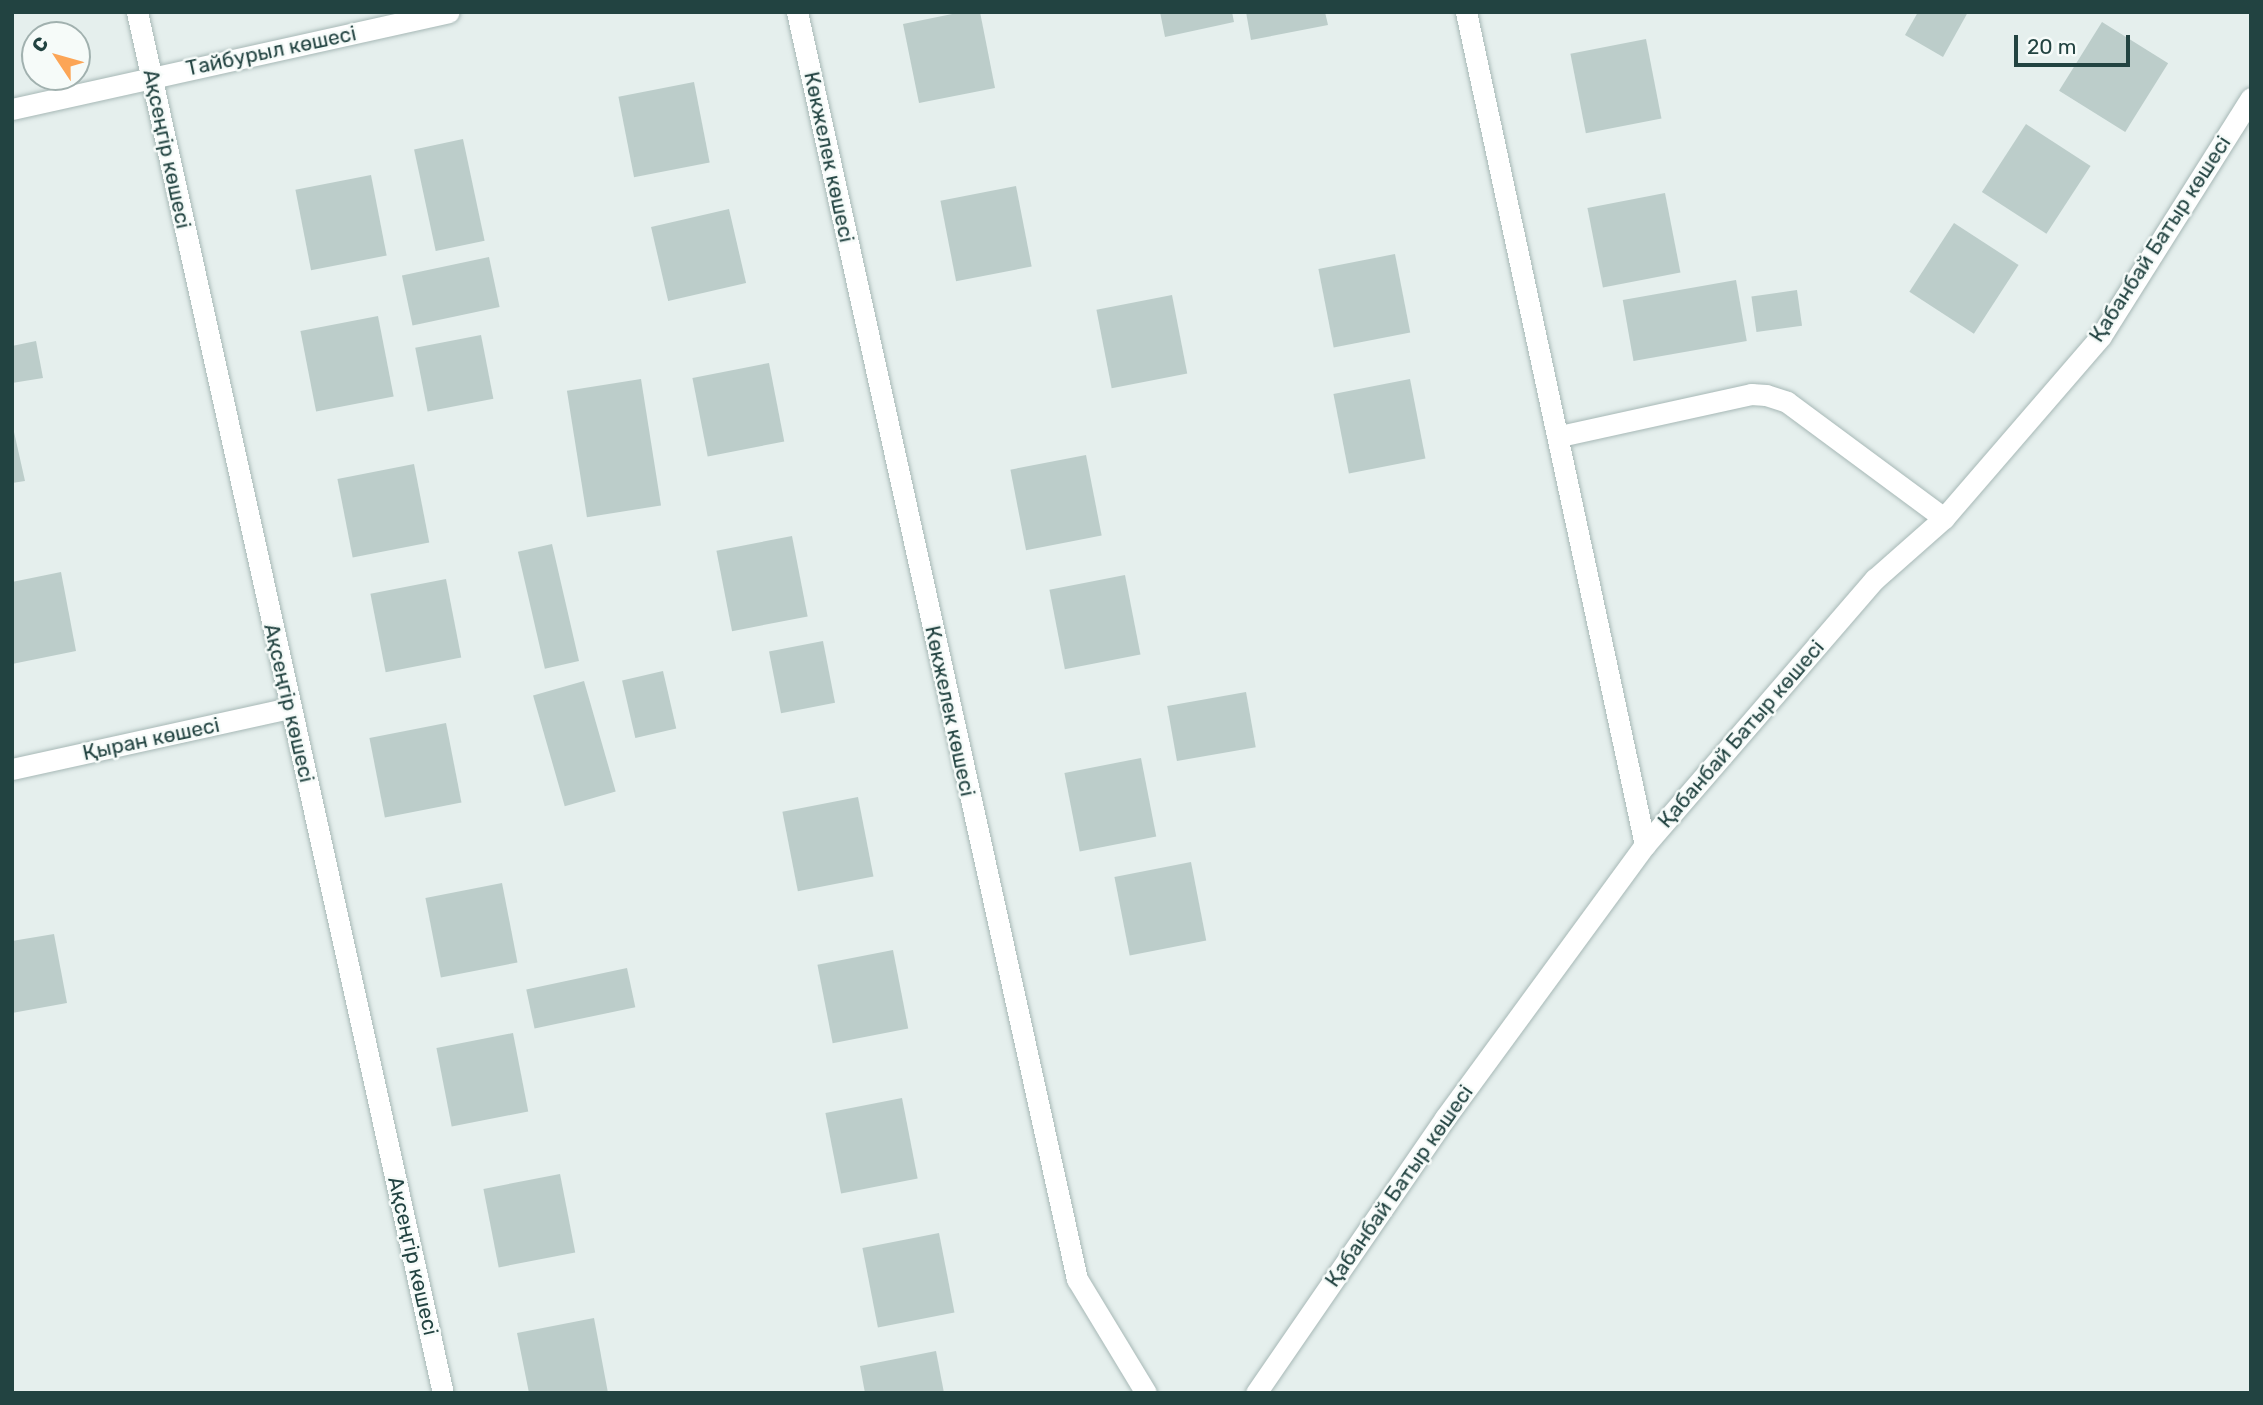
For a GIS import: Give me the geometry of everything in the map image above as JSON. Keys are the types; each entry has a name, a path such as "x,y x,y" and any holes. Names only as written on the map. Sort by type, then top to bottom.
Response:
{"street":[{"name":"Ақсеңгір көшесі","path":"137,12 443,1393"},
{"name":"Тайбурыл көшесі","path":"12,108 448,12"},
{"name":"Көкжелек көшесі","path":"797,12 1077,1279 1146,1393"},
{"path":"1466,12 1560,436 1645,845"},
{"name":"Қабанбай Батыр көшесі","path":"1256,1393 1445,1118 1645,845 1875,579 1944,518 2101,336 2251,98"},
{"path":"1560,436 1751,394 1766,395 1787,402 1944,518"},
{"name":"Қыран көшесі","path":"12,769 290,708"}],"building":[{"path":"962,12 980,12 995,88 919,103 903,24"},
{"path":"1160,12 1232,12 1234,22 1165,37"},
{"path":"1246,12 1325,12 1328,25 1251,40"},
{"path":"1918,12 1968,12 1943,57 1905,35"},
{"path":"2102,22 2168,63 2125,132 2059,91"},
{"path":"1646,39 1661,119 1586,133 1570,54"},
{"path":"694,82 710,162 634,177 618,97"},
{"path":"2026,124 2091,166 2046,234 1982,192"},
{"path":"463,139 485,241 436,251 414,149"},
{"path":"371,175 387,255 311,270 295,190"},
{"path":"1016,186 1032,266 956,281 940,201"},
{"path":"1665,193 1680,273 1603,288 1587,208"},
{"path":"729,209 746,283 668,301 651,227"},
{"path":"1954,223 2019,265 1974,334 1909,292"},
{"path":"1395,254 1410,333 1334,347 1318,269"},
{"path":"489,257 500,307 413,325 402,276"},
{"path":"1736,280 1747,341 1634,361 1623,300"},
{"path":"1797,290 1802,326 1756,332 1751,296"},
{"path":"1172,295 1187,374 1112,388 1096,310"},
{"path":"378,316 394,396 316,412 300,331"},
{"path":"481,335 493,399 428,412 415,348"},
{"path":"36,341 43,378 12,383 12,346"},
{"path":"769,363 784,442 708,456 692,378"},
{"path":"641,379 661,505 587,517 567,391"},
{"path":"1410,379 1425,459 1349,473 1333,394"},
{"path":"12,423 25,481 12,483"},
{"path":"1086,455 1102,535 1026,550 1010,470"},
{"path":"414,464 429,543 353,557 337,479"},
{"path":"792,536 808,616 732,631 716,551"},
{"path":"552,544 579,661 545,669 518,552"},
{"path":"61,572 76,651 12,664 12,582"},
{"path":"1125,575 1140,655 1065,669 1049,590"},
{"path":"446,579 461,658 386,672 370,594"},
{"path":"823,641 835,703 781,713 769,651"},
{"path":"663,671 676,728 635,738 622,680"},
{"path":"584,681 616,792 565,806 533,696"},
{"path":"1246,692 1256,747 1177,761 1167,706"},
{"path":"446,723 461,803 385,817 369,738"},
{"path":"1141,758 1156,837 1080,851 1064,773"},
{"path":"858,797 873,877 798,891 782,812"},
{"path":"1191,862 1206,941 1130,955 1114,877"},
{"path":"502,883 517,963 441,977 425,898"},
{"path":"54,934 67,1003 12,1013 12,941"},
{"path":"893,950 908,1029 833,1043 817,965"},
{"path":"627,968 635,1007 535,1029 526,989"},
{"path":"513,1033 528,1112 452,1126 436,1048"},
{"path":"902,1098 918,1178 841,1193 825,1113"},
{"path":"560,1174 575,1253 499,1267 483,1189"},
{"path":"939,1233 954,1313 878,1327 862,1248"},
{"path":"594,1318 608,1393 529,1393 517,1333"},
{"path":"936,1351 944,1393 865,1393 860,1366"}]}
